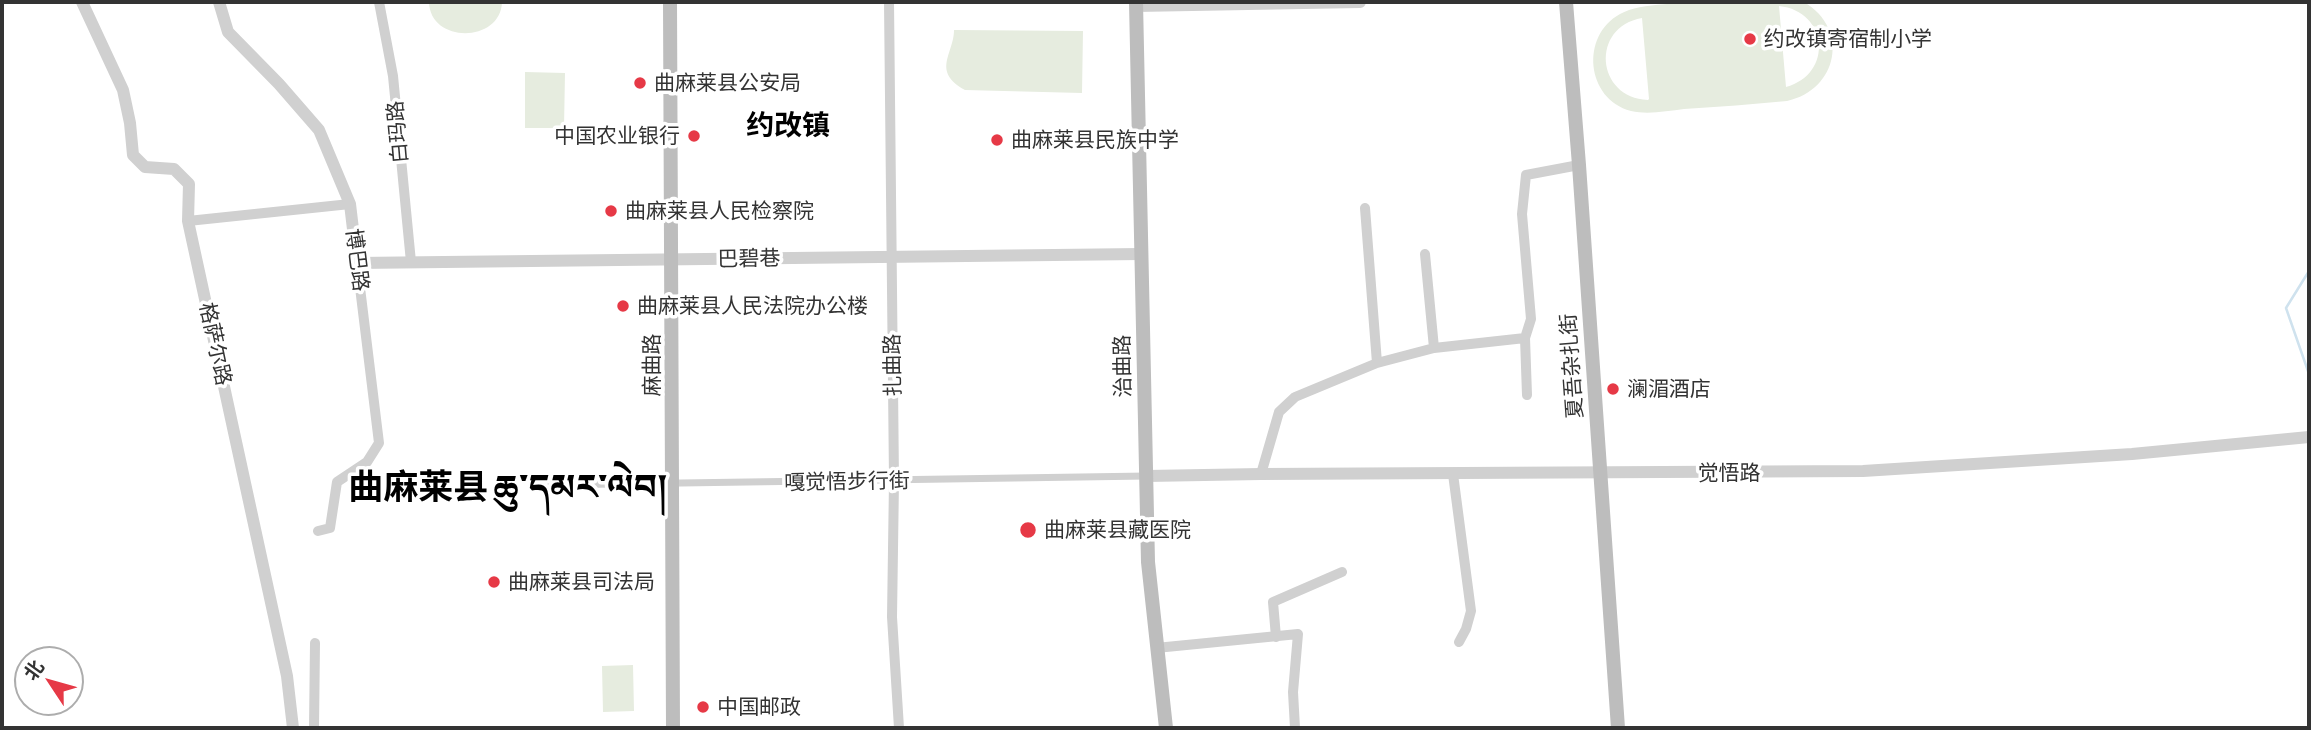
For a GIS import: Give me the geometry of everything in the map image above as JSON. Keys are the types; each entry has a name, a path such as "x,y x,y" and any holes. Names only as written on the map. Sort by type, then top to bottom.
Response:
{"main road":[{"name":"麻曲路","path":"670,2 672,728"},
{"name":"夏吾杂扎街","path":"1566,2 1618,728"},
{"name":"治曲路","path":"1136,4 1148,562 1166,728"}],"street":[{"name":"格萨尔路","path":"82,2 123,90 133,155 145,167 174,169 189,184 188,221 288,676 293,728"},
{"name":"博巴路","path":"219,2 228,32 319,130 350,204 379,443 367,462 337,482 330,528 318,531"},
{"name":"白玛路","path":"379,2 393,75 411,262"},
{"name":"扎曲路","path":"889,2 894,481 892,617 899,728"},
{"path":"1136,4 1360,2"},
{"path":"1527,395 1525,338 1531,319 1522,214 1526,176 1579,165"},
{"path":"188,221 350,204"},
{"path":"1366,208 1377,363"},
{"name":"巴碧巷","path":"357,263 1141,254"},
{"path":"1425,254 1434,348"},
{"path":"1261,474 1279,412 1295,397 1377,363 1434,348 1525,338"},
{"name":"觉悟路","path":"1147,476 1863,471 2132,454 2309,437"},
{"path":"1452,474 1471,611 1466,629 1458,642"},
{"name":"嘎觉悟步行街","path":"548,485 1147,476"},
{"path":"1276,637 1273,602 1342,572"},
{"path":"1156,648 1298,634 1293,692 1295,728"},
{"path":"314,728 315,643"}],"shaded area":[{"path":"429,2 502,2 499,15 490,25 479,31 466,33 452,31 441,25 432,16"},
{"path":"1710,2 1804,2 1819,14 1828,27 1832,57 1827,72 1818,85 1804,95 1787,101 1644,113 1616,104 1605,94 1597,81 1594,51 1607,24 1620,14 1640,7","holes":["1779,6 1795,10 1808,19 1819,44 1818,57 1812,70 1801,80 1786,87","1642,18 1649,99 1648,100 1631,96 1618,88 1610,76 1606,62 1607,47 1614,34 1625,24"]},
{"path":"954,30 1083,31 1082,93 965,90 949,76 947,69"},
{"path":"525,72 565,73 564,128 525,128"},
{"path":"633,665 634,711 603,712 602,666"}],"waterway":[{"path":"2309,271 2286,308 2309,374"}],"place":[{"name":"约改镇寄宿制小学","path":"1750,39"},
{"name":"曲麻莱县公安局","path":"640,83"},
{"name":"中国农业银行","path":"694,136"},
{"name":"曲麻莱县民族中学","path":"997,140"},
{"name":"曲麻莱县人民检察院","path":"611,211"},
{"name":"曲麻莱县人民法院办公楼","path":"623,306"},
{"name":"澜湄酒店","path":"1613,389"},
{"name":"曲麻莱县藏医院","path":"1028,530"},
{"name":"曲麻莱县司法局","path":"494,582"},
{"name":"中国邮政","path":"703,707"}],"district":[{"name":"约改镇","path":"788,126"},
{"name":"曲麻莱县 ཆུ་དམར་ལེབ།","path":"508,488"}]}
